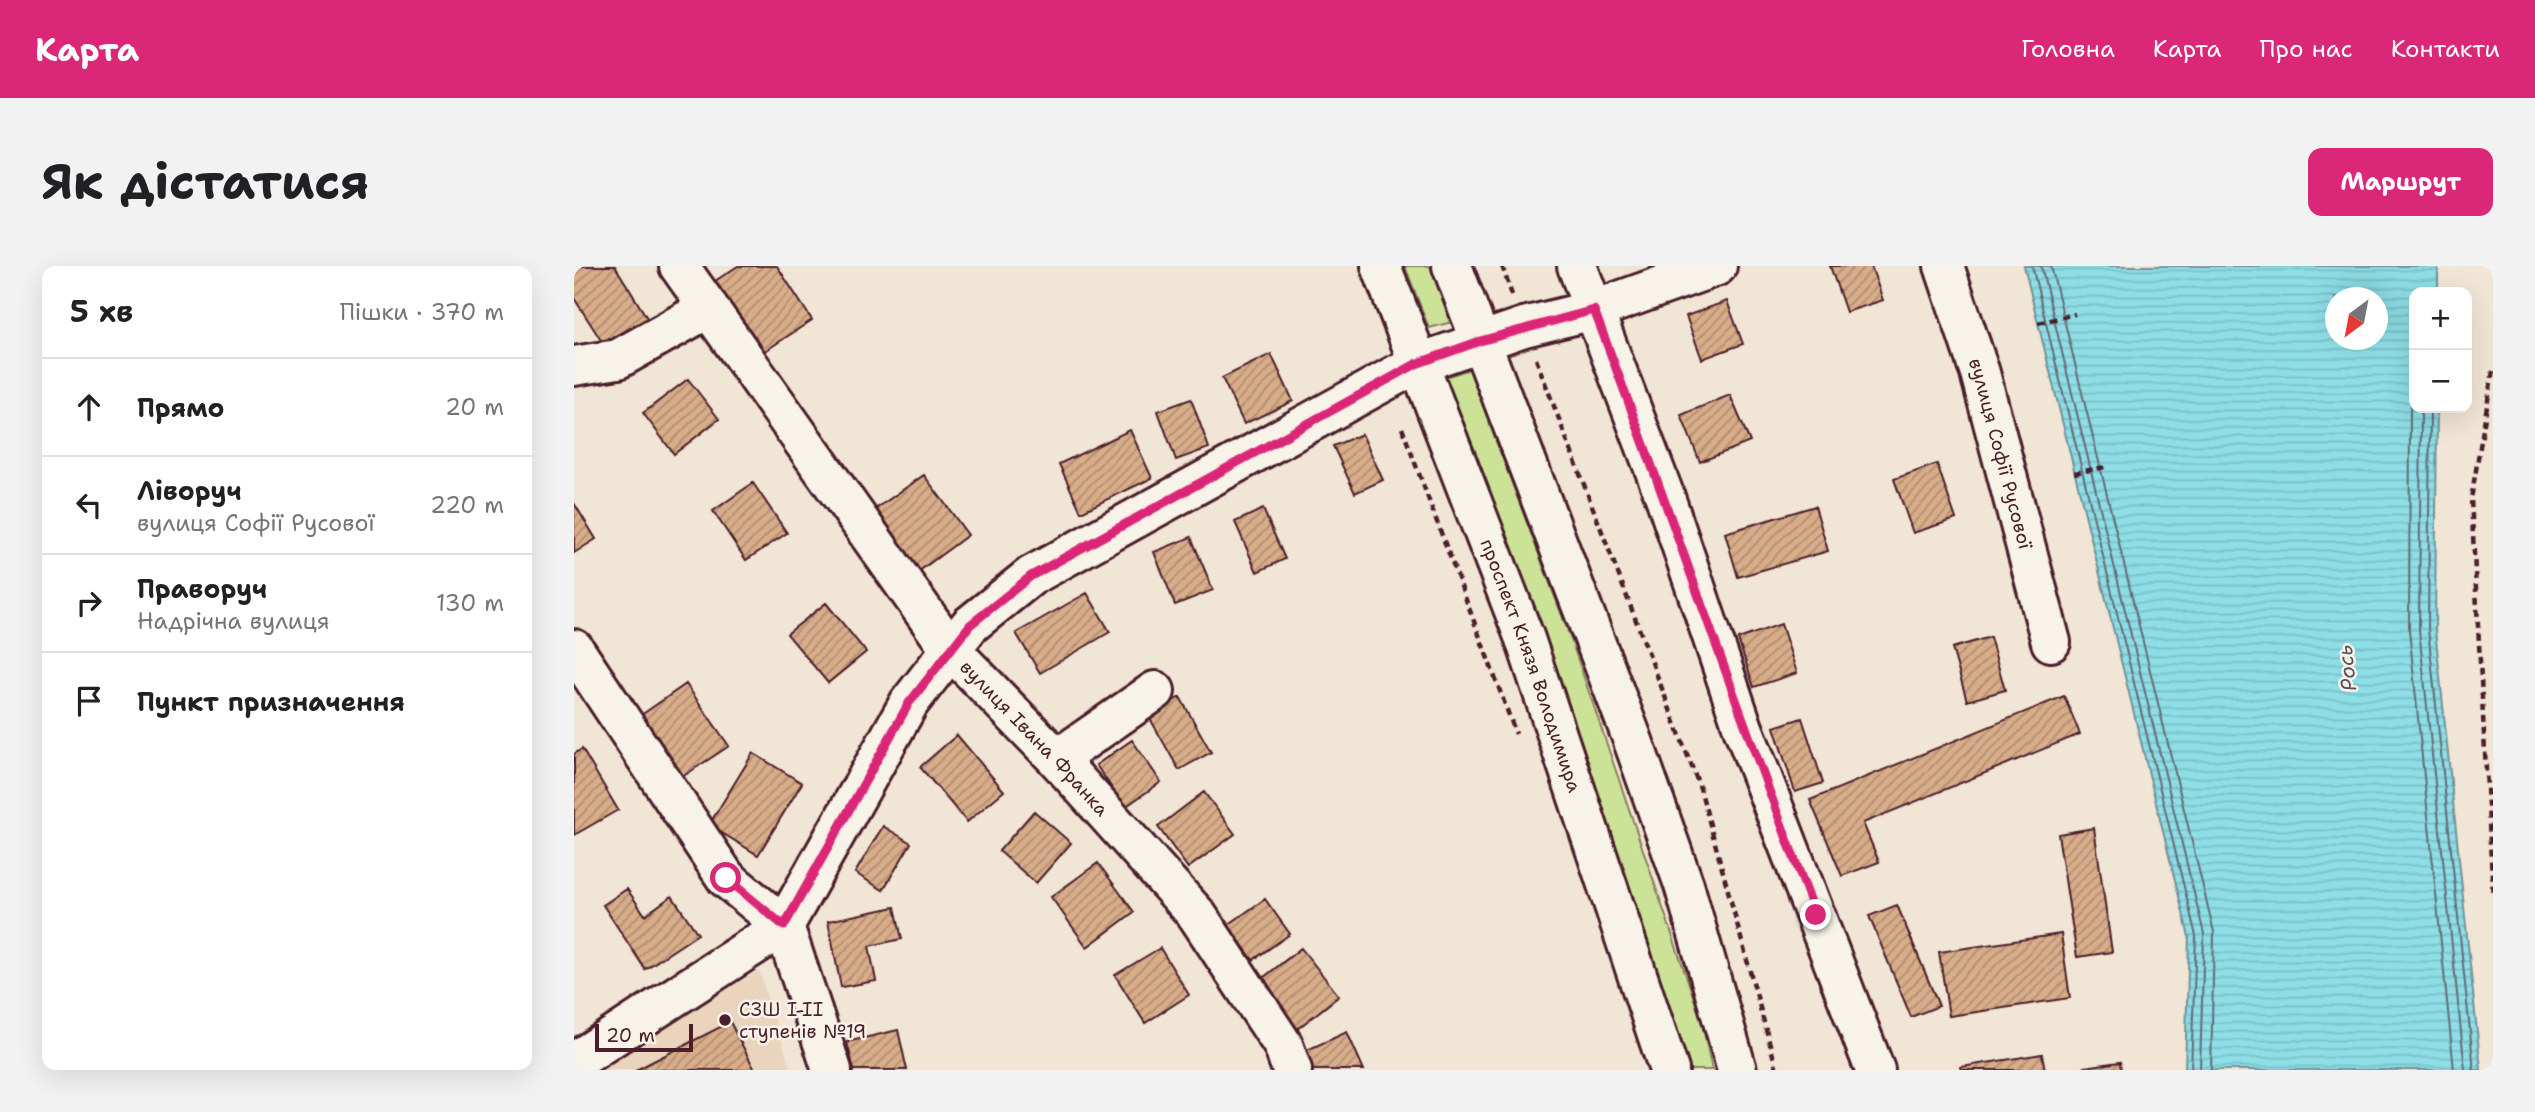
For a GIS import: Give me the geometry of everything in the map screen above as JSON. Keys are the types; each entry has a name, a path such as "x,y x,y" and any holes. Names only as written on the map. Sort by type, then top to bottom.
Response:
{"street":[{"name":"вулиця Івана Франка","path":"678,266 950,649 1057,759 1197,915 1283,1045 1292,1070"},
{"name":"проспект Князя Володимира","path":"1381,266 1400,373 1525,639 1669,1070"},
{"path":"1452,266 1636,750 1684,885 1737,1070"},
{"path":"1577,266 1665,497 1743,728 1875,1070"},
{"path":"574,1062 784,926 909,703 970,625 1031,576 1400,373 1480,341 1594,310 1717,266"},
{"name":"вулиця Софії Русової","path":"1944,266 1980,373 2051,642"},
{"path":"574,366 618,359 709,308"},
{"path":"574,649 726,878 784,926 832,1070"},
{"path":"1057,759 1155,691"}],"path":[{"path":"1502,266 1637,631 1700,788 1777,1070"},
{"path":"2038,323 2075,314"},
{"path":"2493,371 2471,499 2493,896"},
{"path":"1400,373 1520,746"},
{"path":"2074,473 2105,467"}],"shaded area":[{"name":"СЗШ I-II ступенів №19","path":"759,971 791,1070 590,1070"}],"green space":[{"path":"1405,266 1430,266 1452,322 1429,328"},
{"path":"1469,369 1570,637 1701,1019 1712,1070 1691,1070 1556,667 1446,377"}],"water":[{"name":"Рось","path":"2024,266 2438,266 2438,287 2409,287 2409,413 2437,413 2435,629 2481,1070 2185,1070 2189,937"}],"building":[{"path":"574,266 615,266 647,318 604,345 574,298"},
{"path":"738,266 777,266 812,320 762,353 715,281"},
{"path":"1830,266 1871,266 1883,300 1846,312"},
{"path":"1727,301 1743,344 1702,359 1686,316"},
{"path":"1271,354 1293,401 1244,424 1222,378"},
{"path":"688,379 719,419 674,454 643,413"},
{"path":"1730,395 1750,442 1700,462 1681,415"},
{"path":"1191,399 1209,448 1176,460 1158,411"},
{"path":"1130,430 1152,478 1081,512 1059,464"},
{"path":"1362,434 1383,480 1355,493 1333,446"},
{"path":"1937,464 1956,519 1913,533 1894,479"},
{"path":"924,475 968,535 911,577 867,515"},
{"path":"753,483 787,533 746,560 713,511"},
{"path":"574,503 596,539 574,553"},
{"path":"1815,506 1828,551 1738,577 1725,533"},
{"path":"1263,509 1285,559 1257,572 1235,522"},
{"path":"1191,537 1213,590 1175,605 1154,552"},
{"path":"1087,593 1110,632 1040,673 1016,633"},
{"path":"826,603 866,652 828,683 787,634"},
{"path":"1781,624 1797,673 1754,687 1738,639"},
{"path":"1990,637 2005,690 1967,701 1952,648"},
{"path":"686,684 729,746 679,779 637,718"},
{"path":"2064,696 2080,734 1863,823 1879,862 1842,876 1810,800"},
{"path":"1180,697 1211,752 1179,770 1148,715"},
{"path":"1802,718 1823,783 1795,792 1774,727"},
{"path":"957,735 1004,791 967,822 920,767"},
{"path":"1132,740 1161,782 1125,807 1096,765"},
{"path":"582,749 618,810 574,835 574,754"},
{"path":"753,753 802,783 758,855 709,825"},
{"path":"1204,792 1235,834 1188,868 1158,827"},
{"path":"1034,811 1071,843 1036,883 999,851"},
{"path":"883,826 911,843 883,890 855,873"},
{"path":"2094,828 2112,952 2077,957 2058,834"},
{"path":"1098,863 1134,912 1087,947 1051,897"},
{"path":"627,889 645,915 672,896 698,934 645,969 603,905"},
{"path":"1265,899 1290,934 1253,960 1228,925"},
{"path":"1897,905 1939,1006 1911,1017 1869,916"},
{"path":"895,907 902,939 869,946 876,981 841,987 828,921"},
{"path":"2061,934 2070,998 1949,1016 1939,952"},
{"path":"1160,948 1189,995 1145,1023 1115,975"},
{"path":"1301,948 1339,996 1297,1029 1258,982"},
{"path":"730,1022 755,1070 636,1070"},
{"path":"898,1030 907,1070 854,1070 847,1042"},
{"path":"1347,1032 1364,1070 1306,1070 1298,1054"},
{"path":"2042,1054 2045,1070 1962,1070 1961,1067"},
{"path":"2120,1062 2121,1070 2085,1070 2084,1067"}],"place":[{"name":"СЗШ I-II ступенів №19","path":"725,1020"}],"route":[{"path":"726,878 784,926 909,703 970,625 1031,576 1416,364 1524,327 1594,310 1665,497 1743,728 1816,915"}]}
